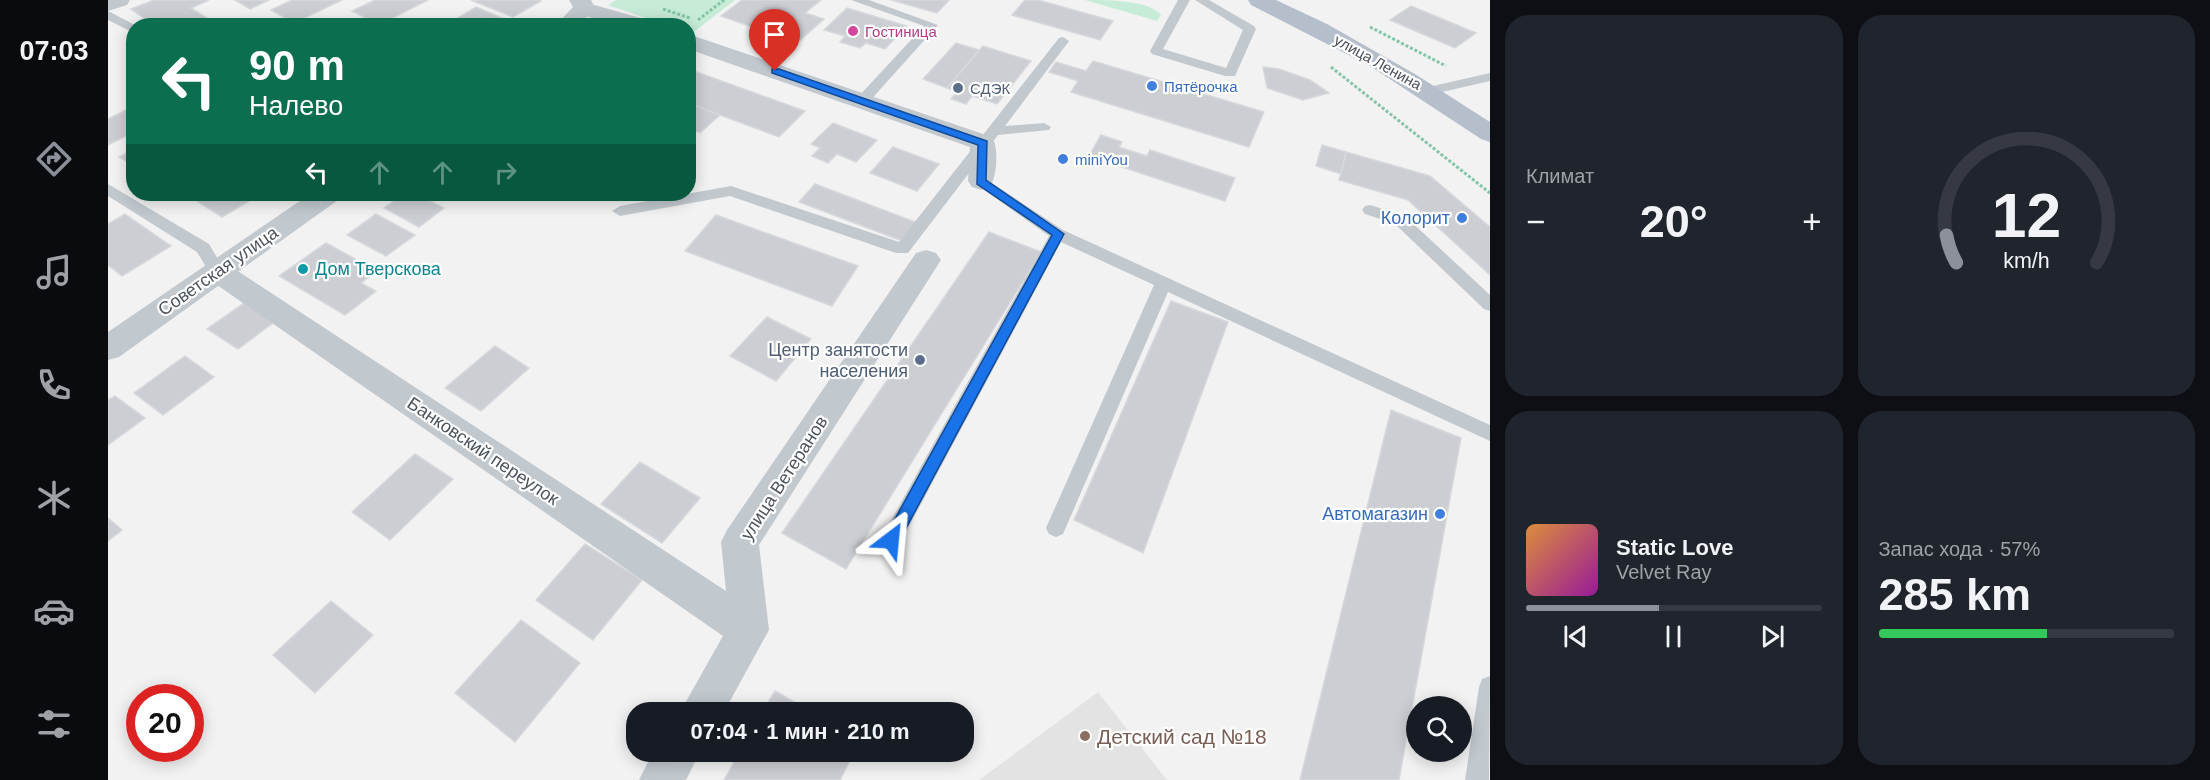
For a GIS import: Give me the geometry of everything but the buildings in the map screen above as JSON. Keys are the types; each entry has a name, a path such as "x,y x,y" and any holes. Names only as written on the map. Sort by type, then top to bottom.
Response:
{"main road":[{"name":"улица Ленина","path":"1259,0 1343,42 1429,91 1490,134"}],"street":[{"path":"108,5 118,0"},
{"path":"572,18 582,4 621,18"},
{"path":"696,31 862,101 988,137 981,181"},
{"name":"Советская улица","path":"108,348 318,201"},
{"name":"улица Ветеранов","path":"749,630 740,542 926,260"},
{"name":"Банковский переулок","path":"217,271 749,630"},
{"path":"707,702 749,630"},
{"path":"662,780 672,762"}],"lane":[{"path":"857,0 932,25 862,101"},
{"path":"1184,0 1156,51 1230,73 1250,29 1201,0"},
{"path":"108,15 126,25"},
{"path":"696,197 731,191 902,249 1063,42"},
{"path":"1429,91 1490,77"},
{"path":"988,137 1044,128"},
{"path":"981,181 1058,234 1490,433"},
{"path":"108,189 126,200"},
{"path":"127,201 203,248 217,271"},
{"path":"620,211 676,201"},
{"path":"1370,210 1400,220 1490,305"},
{"path":"891,540 1058,234"},
{"path":"1056,528 1164,282"},
{"path":"1477,780 1490,687"}],"path":[{"path":"696,27 723,0"},
{"path":"656,6 674,18"},
{"path":"1360,21 1476,81"},
{"path":"696,28 706,23"},
{"path":"1326,63 1490,193"}],"shaded area":[{"name":"Детский сад №18","path":"1098,692 1167,780 979,780"}],"green space":[{"path":"616,0 735,0 696,30 696,18 646,18 608,5"},
{"path":"1085,0 1137,4 1147,6 1161,15 1157,21"}],"place":[{"name":"Гостиница","path":"853,31"},
{"name":"Пятёрочка","path":"1152,86"},
{"name":"СДЭК","path":"958,88"},
{"name":"miniYou","path":"1063,159"},
{"name":"Колорит","path":"1462,218"},
{"name":"Дом Тверскова","path":"303,269"},
{"name":"Центр занятости населения","path":"920,360"},
{"name":"Автомагазин","path":"1440,514"},
{"name":"Детский сад №18","path":"1085,736"}],"route":[{"path":"775,71 983,143 981,181 1058,234 891,540"}]}
